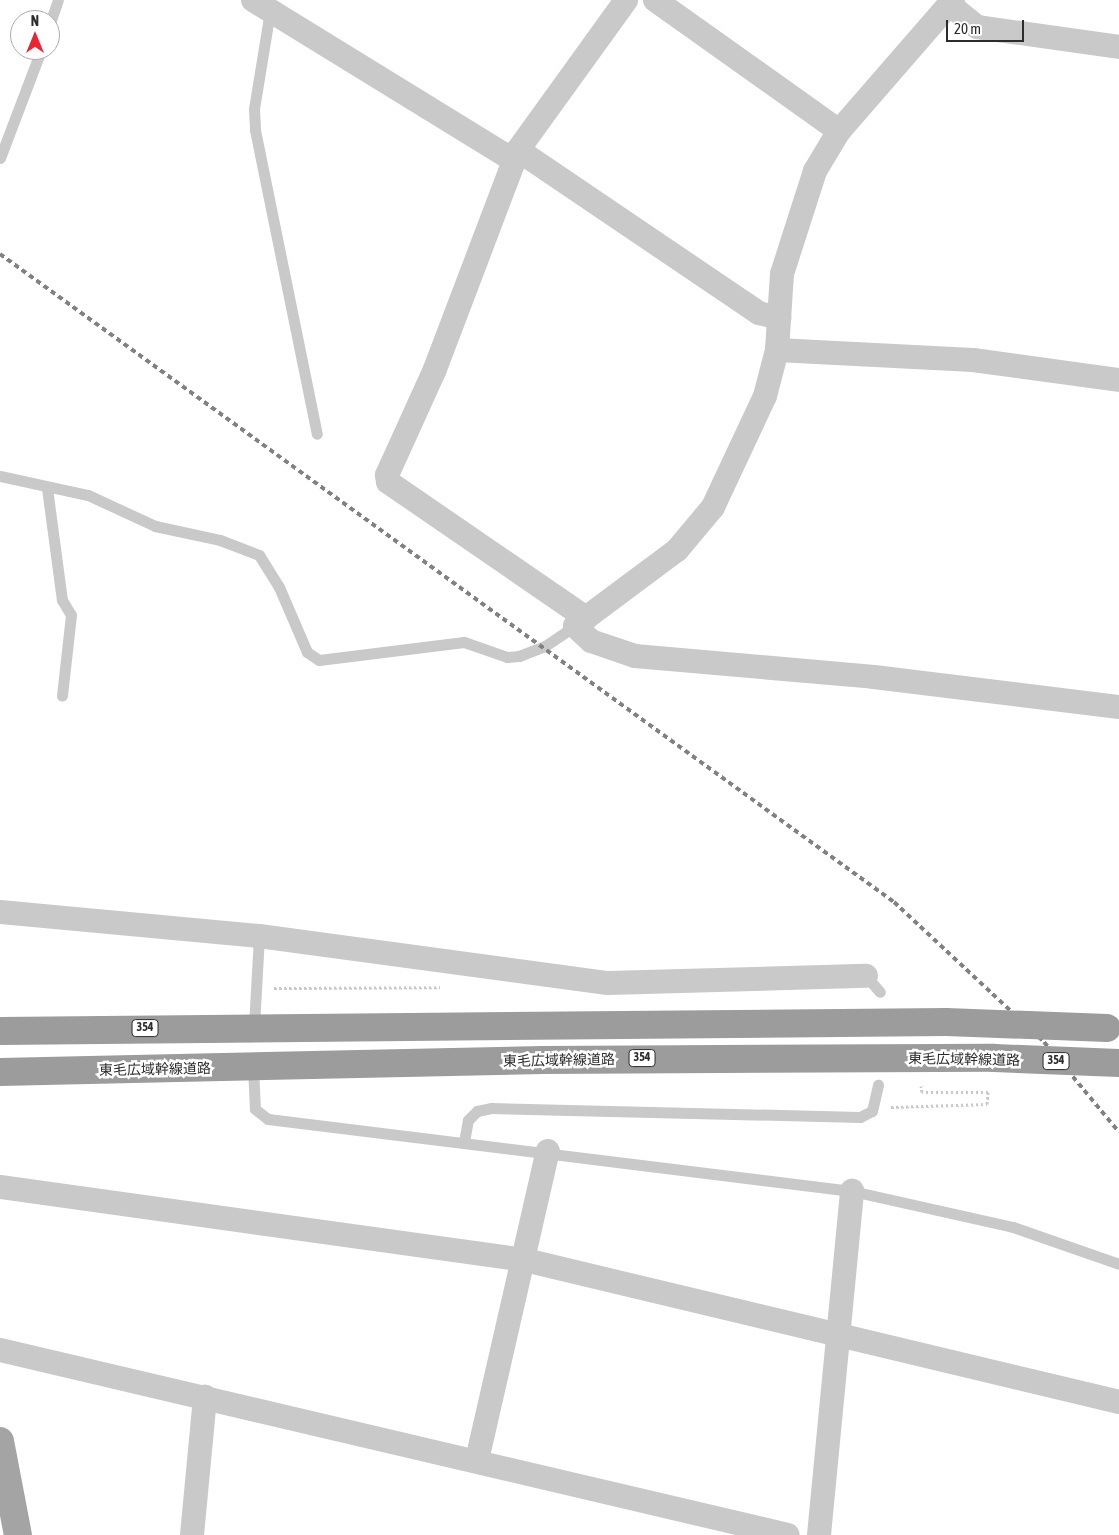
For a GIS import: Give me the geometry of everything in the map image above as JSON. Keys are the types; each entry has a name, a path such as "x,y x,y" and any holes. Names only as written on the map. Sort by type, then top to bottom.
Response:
{"highway":[{"name":"354","path":"0,1031 254,1026 946,1022 1113,1028"},
{"name":"東毛広域幹線道路","path":"0,1072 766,1057 994,1058 1119,1063"}],"main road":[{"path":"0,1441 18,1535"}],"street":[{"path":"626,0 515,155 436,369 387,475 388,482 580,622 591,641 635,656 874,677 1119,707"},
{"path":"656,0 839,131"},
{"path":"580,622 676,550 713,508 765,396 777,350 782,274 792,232 815,171 839,131 951,2 978,26 1119,47"},
{"path":"261,5 515,155 760,313 779,318"},
{"path":"777,350 973,360 1119,380"},
{"path":"0,912 259,936 608,983 873,984"},
{"path":"477,1460 525,1260 548,1151"},
{"path":"0,1187 525,1260 1119,1402"},
{"path":"819,1535 840,1336 852,1190"},
{"path":"0,1350 477,1460 788,1535"},
{"path":"192,1535 205,1397"}],"lane":[{"path":"261,5 254,109 255,130 317,434"},
{"path":"0,158 36,60"},
{"path":"0,476 47,488 88,494 155,526 220,540 258,555 280,587 307,652 319,660 464,642 507,657 519,656 545,646 580,622"},
{"path":"47,488 62,600 71,614 62,695"},
{"path":"254,1026 259,936"},
{"path":"253,1067 255,1109 268,1119 548,1151 852,1190 995,1222 1119,1264"},
{"path":"464,1142 468,1120 477,1111 491,1108 860,1117 872,1110 878,1085"}],"path":[{"path":"902,1104 987,1104 988,1092 922,1092 919,1078"}],"railway":[{"path":"0,254 894,902 1044,1042 1119,1132"}]}
